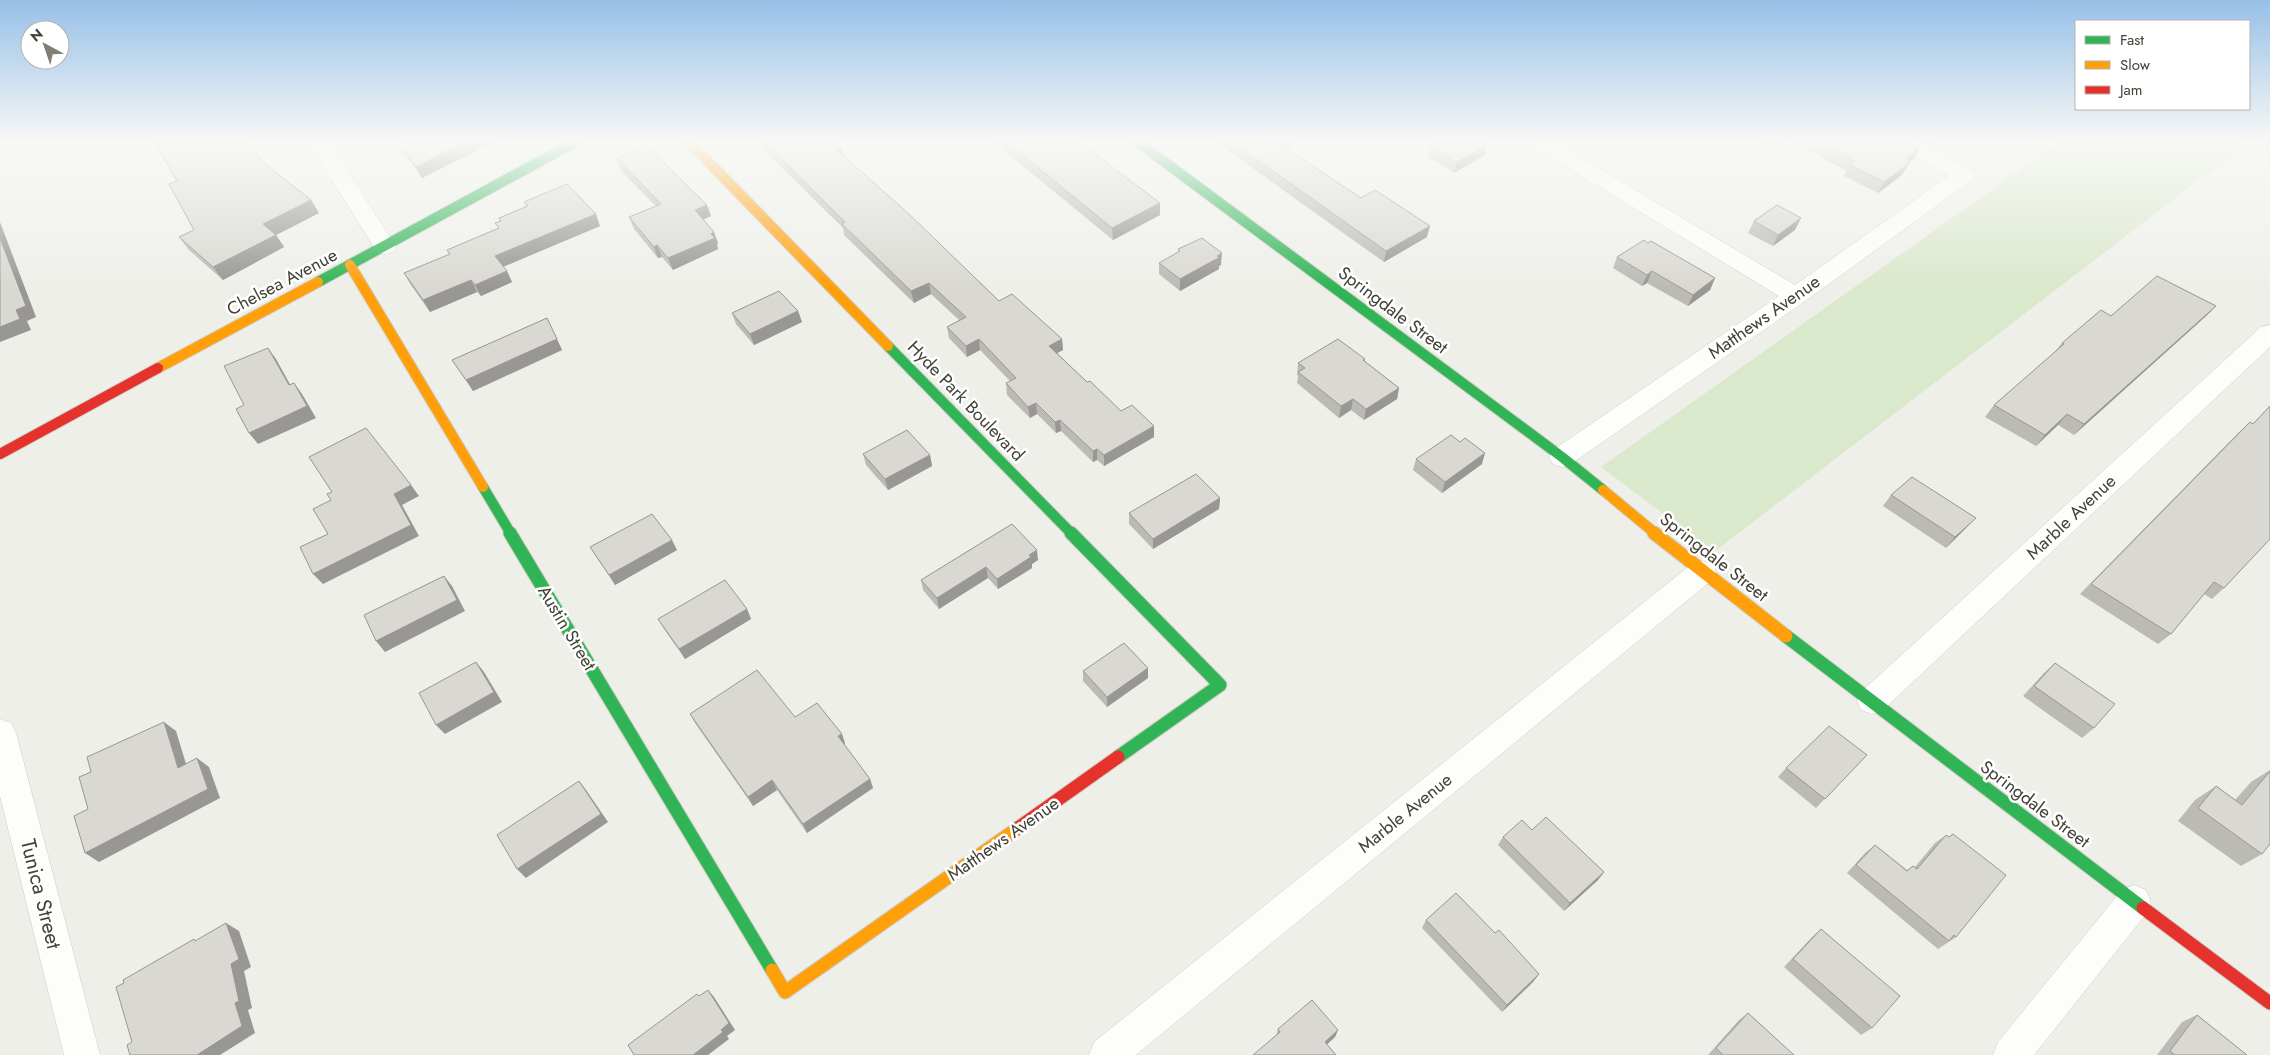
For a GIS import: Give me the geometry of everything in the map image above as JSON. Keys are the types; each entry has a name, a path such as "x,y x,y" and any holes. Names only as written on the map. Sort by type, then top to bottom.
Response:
{"street":[{"path":"348,189 385,247"},
{"name":"Chelsea Avenue","path":"0,454 490,189"},
{"name":"Hyde Park Boulevard","path":"735,189 1220,686"},
{"name":"Springdale Street","path":"1201,189 1562,457 1702,572 2134,902 2270,1003"},
{"path":"1618,189 1796,296"},
{"name":"Matthews Avenue","path":"1562,457 1796,296 1944,189"},
{"name":"Austin Street","path":"350,265 785,992"},
{"name":"Marble Avenue","path":"1872,701 2270,332"},
{"name":"Marble Avenue","path":"1107,1055 1702,572"},
{"name":"Matthews Avenue","path":"785,992 1220,686"},
{"name":"Tunica Street","path":"0,733 82,1055"},
{"path":"2011,1055 2134,902"}],"green space":[{"path":"1993,189 2187,189 1714,552 1601,467"}],"building":[{"path":"172,189 297,189 311,200 263,224 276,235 213,267 179,237 194,230"},
{"path":"554,189 572,189 596,214 495,256 507,271 475,285 471,280 423,300 404,273 450,254 447,250 499,228 495,223 501,221 499,218 528,206 524,202"},
{"path":"647,189 691,189 707,205 695,210 714,232 711,234 715,238 668,258 657,245 654,247 629,217 661,204"},
{"path":"812,189 881,189 999,301 1012,294 1062,339 1049,346 1087,382 1090,381 1121,411 1132,405 1154,426 1104,455 1097,449 1093,451 1060,420 1055,422 1036,403 1028,407 1006,383 1016,378 979,339 966,346 947,327 966,317 929,283 911,291 842,224 845,222"},
{"path":"1064,189 1142,189 1160,203 1112,228"},
{"path":"1299,189 1348,189 1361,198 1375,190 1430,226 1386,251"},
{"path":"1777,205 1801,218 1778,235 1754,221"},
{"path":"0,238 26,306 16,310 20,319 0,327"},
{"path":"1202,238 1222,253 1217,256 1220,257 1180,279 1159,263 1180,251 1178,249"},
{"path":"1644,240 1648,243 1651,241 1715,278 1693,295 1652,271 1647,275 1617,257"},
{"path":"2157,276 2216,306 2084,424 2067,414 2045,435 1994,405 2101,310 2111,316"},
{"path":"779,291 798,311 750,334 732,313"},
{"path":"547,318 557,339 466,380 452,360"},
{"path":"1338,339 1399,388 1366,409 1353,399 1341,406 1298,372 1305,368 1298,363"},
{"path":"268,348 289,385 294,383 307,406 249,433 236,409 244,405 224,366"},
{"path":"2270,406 2270,539 2224,588 2214,582 2171,634 2091,584 2250,422 2253,424"},
{"path":"366,428 411,485 394,494 411,525 313,574 300,547 328,534 313,509 331,500 327,494 332,492 309,457"},
{"path":"907,430 930,455 885,479 863,454"},
{"path":"1451,435 1460,442 1465,438 1485,453 1445,482 1416,459"},
{"path":"1196,474 1220,498 1153,539 1129,513"},
{"path":"1912,477 1976,518 1955,537 1891,495"},
{"path":"652,514 672,540 609,575 590,547"},
{"path":"1012,524 1037,550 1029,555 1031,557 997,579 986,567 937,598 921,580"},
{"path":"444,576 457,600 376,641 364,615"},
{"path":"725,580 747,609 679,649 658,619"},
{"path":"1124,643 1148,668 1107,697 1083,671"},
{"path":"476,662 494,692 436,725 419,693"},
{"path":"2055,663 2115,704 2094,728 2034,686"},
{"path":"757,670 795,717 817,703 842,734 838,736 870,779 803,824 772,780 748,797 690,714"},
{"path":"164,722 178,768 197,758 208,789 85,853 74,816 88,809 79,777 91,772 87,757"},
{"path":"1829,726 1867,755 1825,799 1786,768"},
{"path":"2270,771 2270,844 2262,854 2198,808 2216,786 2242,805"},
{"path":"579,781 601,814 517,869 497,835"},
{"path":"1546,817 1604,872 1570,903 1503,837 1522,820 1532,830"},
{"path":"1953,834 2006,875 1956,937 1954,935 1949,941 1856,865 1875,845 1907,871 1913,866 1917,869 1946,835 1949,837"},
{"path":"1456,893 1495,933 1499,930 1539,974 1507,1005 1426,920"},
{"path":"226,923 239,959 231,964 239,1001 235,1003 242,1026 197,1055 130,1055 127,1045 132,1042 116,987 124,983 123,980"},
{"path":"1821,929 1900,996 1872,1028 1793,959"},
{"path":"708,990 729,1023 721,1030 723,1032 693,1055 634,1055 628,1045 697,994 699,996"},
{"path":"1312,1000 1338,1030 1325,1042 1336,1055 1253,1055 1280,1032 1278,1029"},
{"path":"1748,1013 1794,1055 1723,1055 1716,1048"},
{"path":"2197,1015 2247,1055 2175,1055 2170,1051"}],"traffic: fast":[{"path":"318,282 489,189"},
{"path":"1201,189 1562,457 1603,490"},
{"path":"888,346 1220,685 1118,757"},
{"path":"483,487 772,970"},
{"path":"1786,636 2143,908"}],"traffic: slow":[{"path":"735,189 888,346"},
{"path":"350,265 483,487"},
{"path":"158,368 318,282"},
{"path":"1603,490 1702,572 1786,636"},
{"path":"772,970 785,992 1018,828"}],"traffic: jam":[{"path":"0,454 158,368"},
{"path":"1018,828 1118,757"},
{"path":"2143,908 2270,1003"}]}
